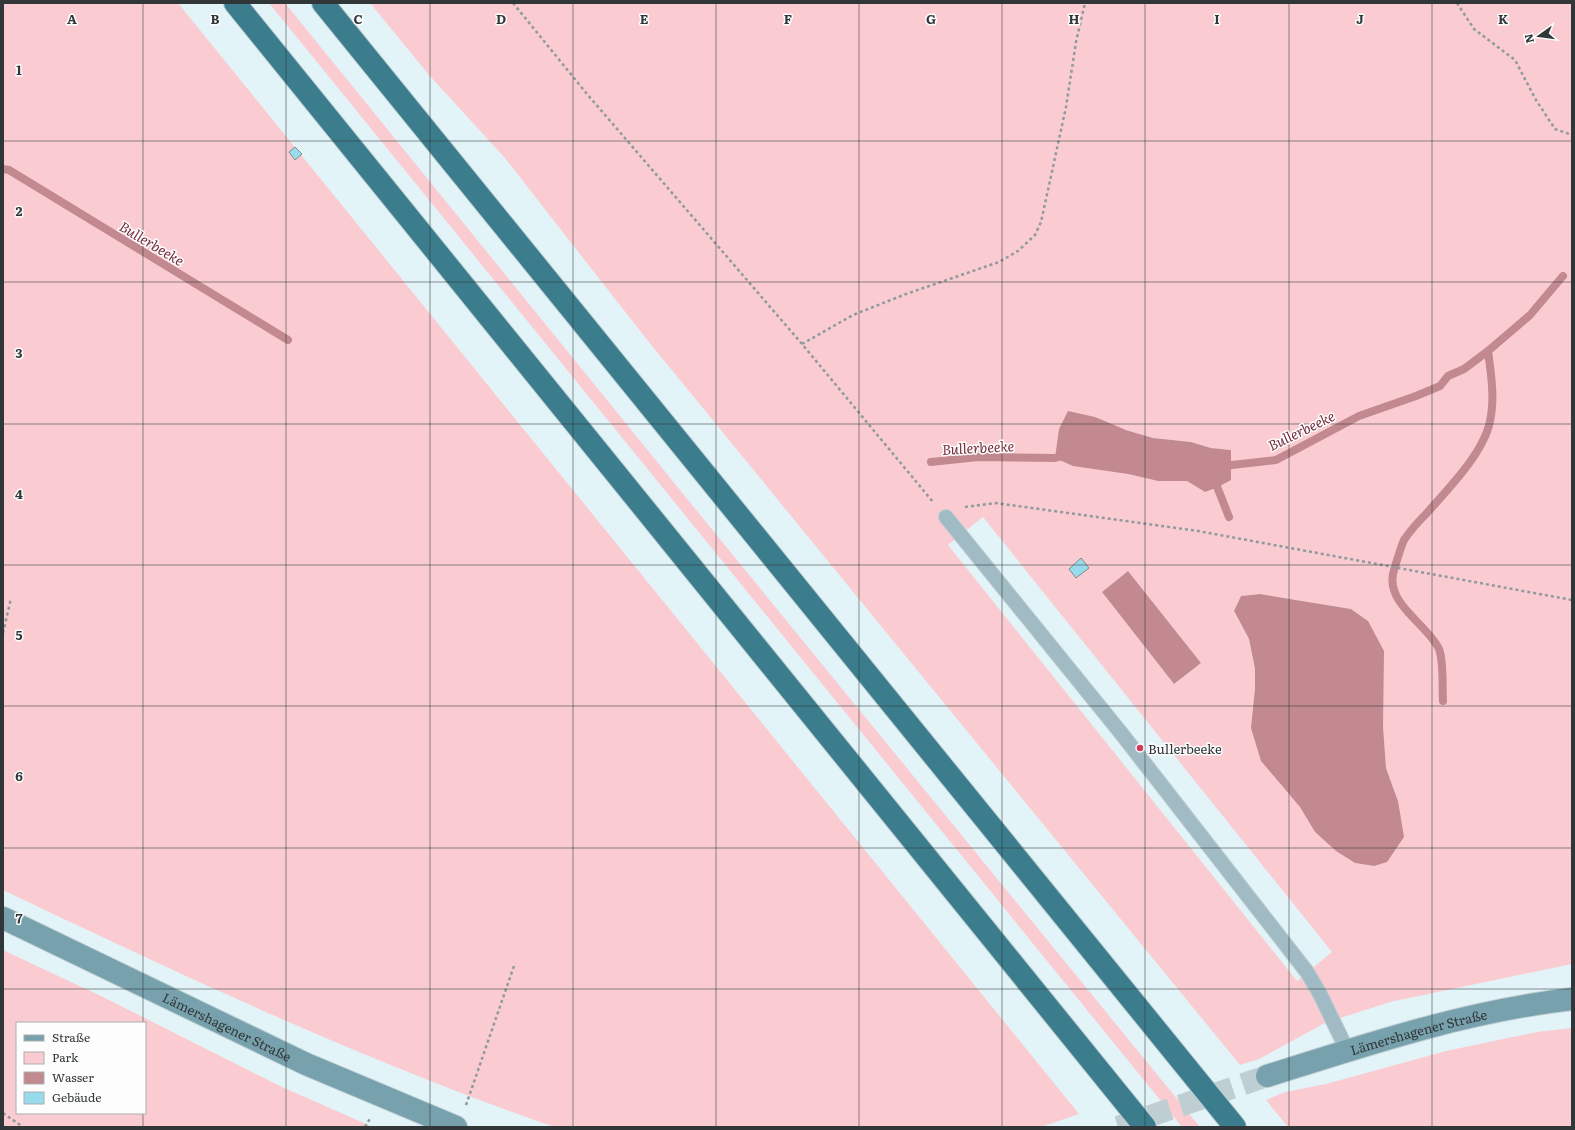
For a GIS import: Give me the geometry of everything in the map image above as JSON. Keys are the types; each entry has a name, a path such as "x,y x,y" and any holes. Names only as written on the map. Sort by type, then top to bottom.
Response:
{"highway":[{"path":"235,3 1146,1127"},
{"path":"323,3 1235,1127"}],"main road":[{"name":"Lämershagener Straße","path":"3,918 306,1064 460,1120"},
{"name":"Lämershagener Straße","path":"1267,1076 1413,1030 1456,1019 1507,1008 1572,999"}],"lane":[{"path":"946,517 1120,733 1307,972 1320,994 1347,1050"}],"path":[{"path":"513,3 587,94 802,344 946,517 966,506 996,504 1198,531 1572,600"},
{"path":"802,344 853,315 906,294 999,262 1018,251 1035,235 1041,222 1064,115 1076,42 1085,3"},
{"path":"1456,3 1474,29 1515,60 1536,100 1555,129 1572,135"},
{"path":"3,633 11,598"},
{"path":"460,1120 515,963"},
{"path":"3,1112 23,1127"}],"green space":[{"path":"3,3 178,3 1079,1114 1041,1127 554,1127 413,1074 344,1046 138,954 3,890"},
{"path":"269,3 285,3 710,527 1200,1127 1182,1127"},
{"path":"370,3 1572,3 1572,964 1390,1002 1325,1023 1259,1059 1240,1065 648,341 504,157 429,75","holes":["1069,412 1153,438 1191,442 1211,448 1231,450 1231,479 1205,492 1187,481 1158,481 1128,474 1058,443 1059,429","983,517 1332,952 1297,981 948,545","1128,571 1201,663 1174,684 1102,592","1260,594 1351,609 1368,621 1383,726 1386,768 1398,801 1374,866 1355,863 1336,851 1315,832 1300,807 1255,689 1255,669 1249,639 1234,612 1241,596"]},
{"path":"3,950 103,997 282,1087 373,1127 3,1127"},
{"path":"1572,1028 1572,1127 1288,1127 1266,1100 1285,1092 1326,1084 1446,1051 1537,1032"}],"water":[{"path":"1068,411 1095,417 1126,430 1153,438 1191,442 1211,448 1231,450 1231,480 1205,492 1187,481 1158,481 1128,474 1073,466 1055,458 1059,429"},
{"path":"1128,571 1201,663 1174,684 1102,592"},
{"path":"1260,594 1351,609 1368,621 1384,651 1383,726 1386,768 1398,801 1404,837 1387,862 1374,866 1355,863 1336,851 1315,832 1300,807 1261,761 1251,728 1255,689 1255,669 1249,639 1234,611 1241,596"}],"building":[{"path":"295,147 302,154 295,160 289,152"},
{"path":"1081,558 1089,568 1076,578 1069,569"}],"waterway":[{"name":"Bullerbeeke","path":"3,169 9,170 288,340"},
{"name":"Bullerbeeke","path":"1222,464 1232,465 1276,460 1359,416 1440,386 1448,376 1464,369 1488,351 1530,315 1563,276"},
{"path":"1443,701 1441,654 1434,640 1402,605 1396,595 1393,585 1393,574 1404,540 1464,470 1473,458 1486,433 1490,421 1492,404 1492,386 1488,351"},
{"name":"Bullerbeeke","path":"931,462 978,457 1055,458 1066,455"},
{"path":"1214,479 1229,517"}],"tunnel":[{"path":"1118,1127 1267,1076"}],"place":[{"name":"Bullerbeeke","path":"1140,748"}]}
